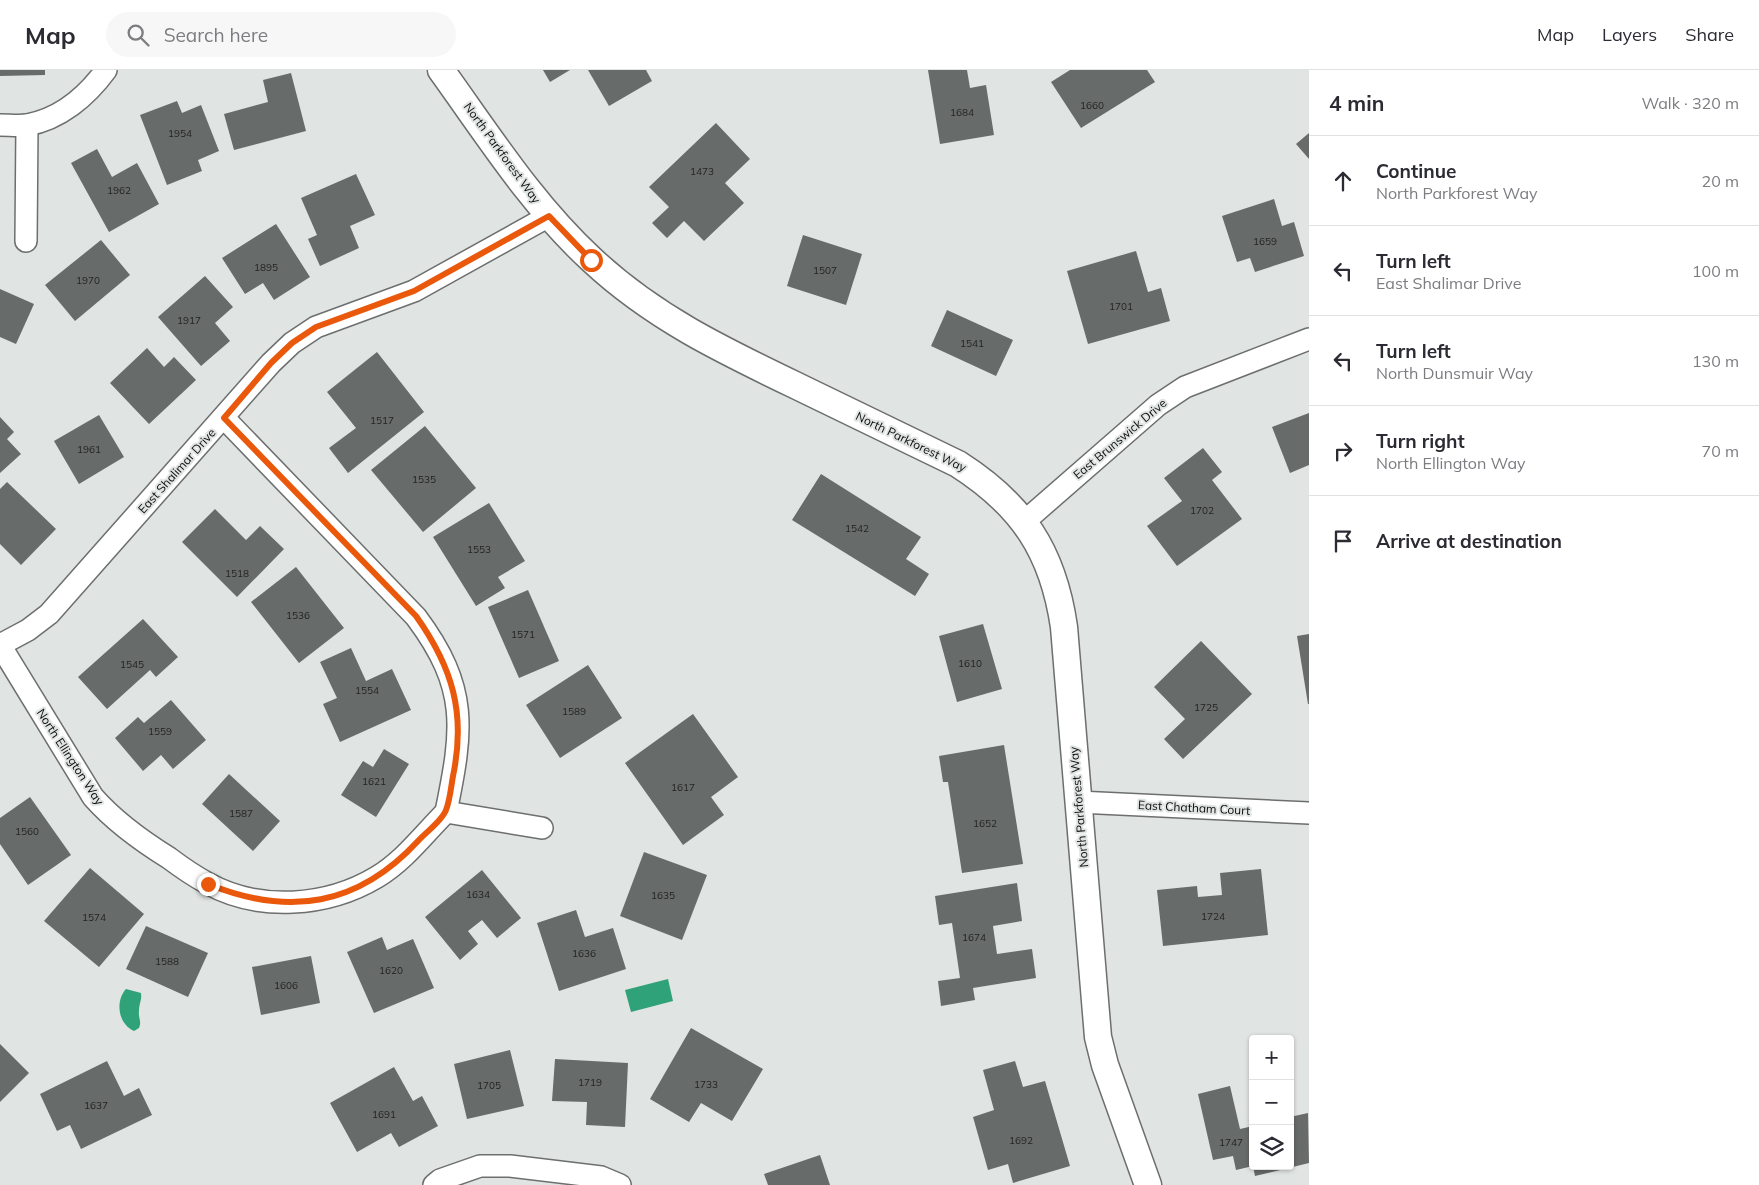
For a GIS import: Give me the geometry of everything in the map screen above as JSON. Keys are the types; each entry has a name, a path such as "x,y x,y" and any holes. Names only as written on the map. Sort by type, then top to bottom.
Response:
{"street":[{"path":"0,125 27,125 53,117 73,105 95,86 106,70"},
{"name":"North Parkforest Way","path":"441,70 549,216 591,260 659,314 708,344 958,464 983,480 1006,500 1025,522 1052,571 1060,599 1064,627 1098,1038 1105,1065 1148,1185"},
{"path":"26,241 27,125"},
{"name":"East Shalimar Drive","path":"0,645 28,630 49,614 271,363 292,343 316,327 414,291 549,216"},
{"name":"East Brunswick Drive","path":"1025,522 1158,405 1185,387 1309,339"},
{"path":"224,418 416,616 434,641 447,668 455,696 459,726 457,755 446,812 542,828"},
{"name":"North Ellington Way","path":"0,645 93,796 112,818 135,836 208,884 236,895 266,901 296,903 352,890 378,876 401,859 446,812"},
{"name":"East Chatham Court","path":"1078,802 1309,813"},
{"path":"434,1185 440,1180 480,1166 510,1166 601,1177 620,1185"}],"shaded area":[{"path":"668,979 673,1001 631,1012 625,990"},
{"path":"126,989 141,993 139,1006 140,1026 134,1031 124,1023 120,1012 120,1000"}],"building":[{"path":"0,70 45,70 45,75 0,76"},
{"path":"543,70 570,70 550,82"},
{"path":"588,70 646,70 652,81 609,106"},
{"path":"928,70 967,70 970,88 986,85 994,135 940,144"},
{"path":"1070,70 1147,70 1155,82 1081,128 1051,82"},
{"path":"291,73 306,131 234,150 224,114 268,102 263,80"},
{"path":"177,101 182,113 201,105 219,151 198,160 202,171 167,185 140,115"},
{"path":"716,123 750,159 725,183 744,203 704,241 684,221 667,238 652,223 669,207 649,187"},
{"path":"1309,133 1309,159 1296,144"},
{"path":"97,149 112,177 137,163 159,204 109,232 71,163"},
{"path":"356,174 375,215 350,226 359,248 320,266 308,239 317,235 301,198"},
{"path":"1274,199 1282,226 1294,222 1304,256 1255,272 1250,258 1237,262 1222,216"},
{"path":"276,224 310,277 274,300 263,283 245,294 222,258"},
{"path":"803,235 862,254 846,305 787,286"},
{"path":"101,240 130,275 75,321 45,285"},
{"path":"1136,251 1148,292 1161,288 1170,321 1088,344 1067,271"},
{"path":"205,276 233,307 215,323 230,341 201,366 158,317"},
{"path":"0,289 34,304 16,344 0,337"},
{"path":"947,310 1013,340 996,376 931,346"},
{"path":"147,348 164,367 174,357 196,380 149,424 110,383"},
{"path":"377,352 424,412 348,473 329,448 356,428 327,392"},
{"path":"1309,413 1309,465 1290,473 1272,427"},
{"path":"99,415 124,457 79,484 54,441"},
{"path":"0,417 14,432 7,439 21,454 0,473"},
{"path":"425,426 476,488 423,532 371,470"},
{"path":"1203,448 1222,472 1212,480 1242,519 1177,566 1147,526 1182,501 1164,478"},
{"path":"821,474 921,537 906,559 929,574 915,596 792,520"},
{"path":"7,482 56,529 21,565 0,544 0,489"},
{"path":"489,503 525,561 498,577 505,588 476,606 433,537"},
{"path":"215,509 246,540 260,526 284,549 237,597 182,542"},
{"path":"296,567 344,628 299,663 251,602"},
{"path":"528,590 559,661 519,678 488,607"},
{"path":"143,619 178,657 156,677 150,670 107,709 78,677"},
{"path":"983,624 1002,689 957,702 939,636"},
{"path":"1309,634 1309,704 1308,704 1297,636"},
{"path":"1201,641 1252,694 1183,759 1164,739 1185,719 1154,687"},
{"path":"351,648 366,681 392,669 411,710 340,742 323,704 337,698 320,662"},
{"path":"588,665 622,718 560,758 526,705"},
{"path":"171,700 206,740 173,769 161,755 143,771 115,738 138,717 144,723"},
{"path":"693,714 738,777 711,797 724,815 683,845 625,763"},
{"path":"1004,745 1023,864 962,873 948,782 943,782 939,756"},
{"path":"384,749 409,764 376,817 341,795 363,761 373,767"},
{"path":"229,774 280,821 253,851 202,804"},
{"path":"30,797 71,855 28,885 0,844 0,818"},
{"path":"644,852 707,875 682,940 620,916"},
{"path":"90,868 144,914 99,967 44,921"},
{"path":"1261,869 1268,935 1163,946 1157,890 1197,886 1198,897 1222,895 1220,873"},
{"path":"482,870 521,918 497,938 482,920 468,931 478,944 460,960 425,917"},
{"path":"1017,883 1022,921 993,926 997,954 1032,949 1036,978 973,988 975,1000 941,1006 938,981 960,978 952,923 939,925 935,896"},
{"path":"576,910 585,937 613,928 626,969 559,991 537,923"},
{"path":"146,926 208,953 188,997 126,969"},
{"path":"382,937 387,950 413,939 434,988 374,1013 347,952"},
{"path":"311,956 320,1003 261,1015 252,967"},
{"path":"691,1028 763,1069 732,1121 701,1103 689,1122 650,1099"},
{"path":"0,1044 29,1073 0,1102"},
{"path":"510,1050 524,1106 467,1119 454,1064"},
{"path":"555,1059 628,1063 625,1127 586,1125 587,1102 552,1101"},
{"path":"107,1061 124,1096 139,1088 152,1115 81,1149 70,1125 57,1131 40,1094"},
{"path":"1015,1061 1023,1087 1045,1081 1070,1166 1013,1183 1008,1164 988,1170 973,1117 994,1110 983,1070"},
{"path":"394,1067 413,1101 422,1096 438,1126 399,1147 391,1133 357,1152 330,1103"},
{"path":"1230,1086 1240,1129 1249,1127 1249,1167 1236,1170 1233,1156 1213,1160 1198,1094"},
{"path":"1308,1113 1309,1163 1294,1167 1294,1125 1294,1116"},
{"path":"820,1155 830,1185 768,1185 764,1174"},
{"path":"1254,1170 1280,1170 1255,1176"}],"route":[{"path":"208,884 236,895 266,901 296,903 352,890 378,876 401,859 446,812 457,755 459,726 455,696 447,668 434,641 416,616 224,418 271,363 292,343 316,327 344,315 414,291 549,216 591,260"}]}
